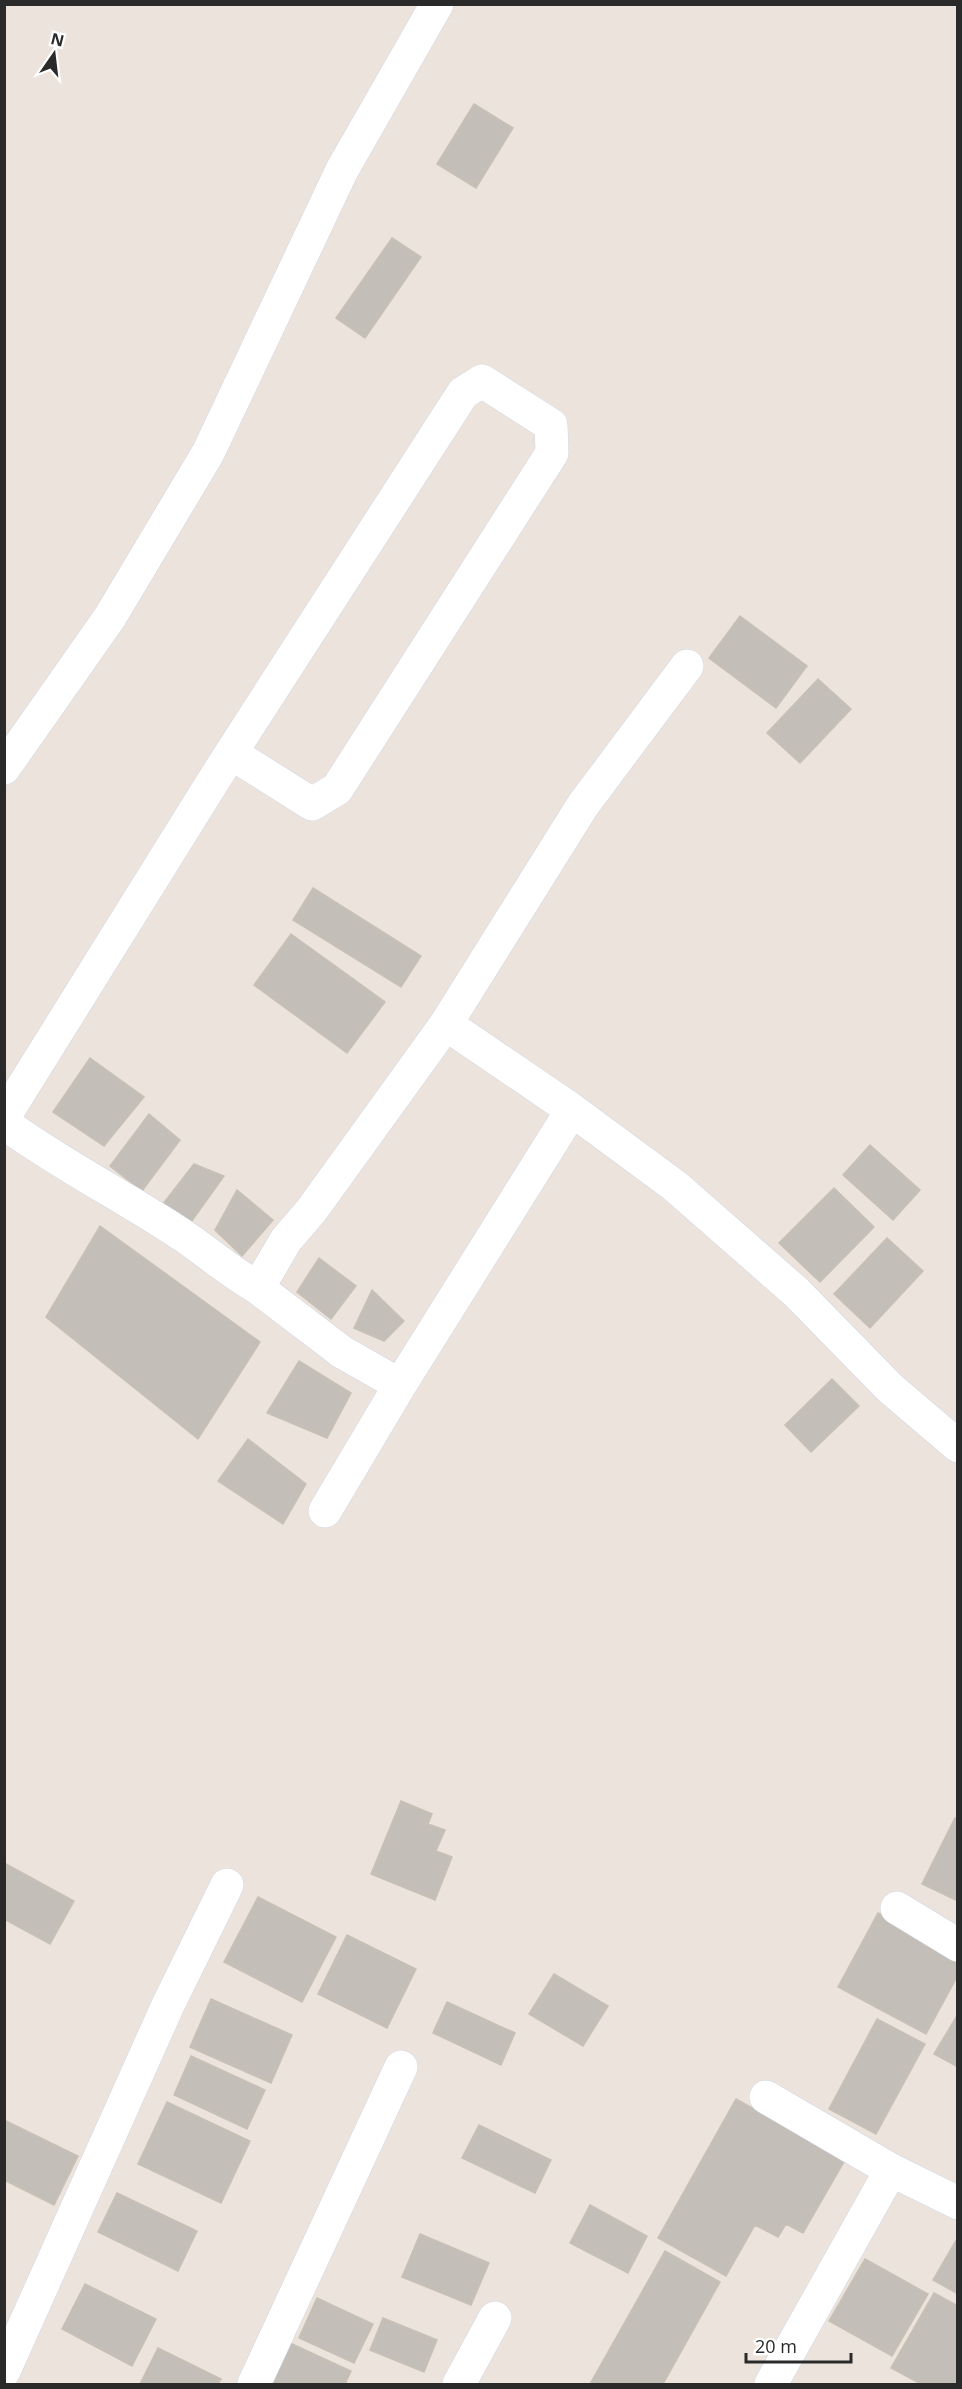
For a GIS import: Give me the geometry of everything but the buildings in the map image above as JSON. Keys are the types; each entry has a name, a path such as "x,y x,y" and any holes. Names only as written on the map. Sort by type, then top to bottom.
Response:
{"street":[{"path":"4,768 110,617 208,453 342,170 437,4"},
{"path":"4,1117 231,753 463,393 482,381 551,426 552,453 337,789 312,804 231,753"},
{"path":"258,1288 286,1240 311,1211 446,1024 583,805 687,666"},
{"path":"446,1024 572,1110 675,1186 795,1292 890,1388 957,1446"},
{"path":"325,1511 400,1385 572,1110"},
{"path":"4,1123 56,1160 191,1241 222,1266 258,1288 342,1352 400,1385"},
{"path":"4,2371 168,2005 227,1885"},
{"path":"897,1908 957,1945"},
{"path":"254,2385 401,2067"},
{"path":"766,2097 891,2170 957,2203"},
{"path":"771,2385 891,2170"},
{"path":"459,2385 495,2318"}]}
